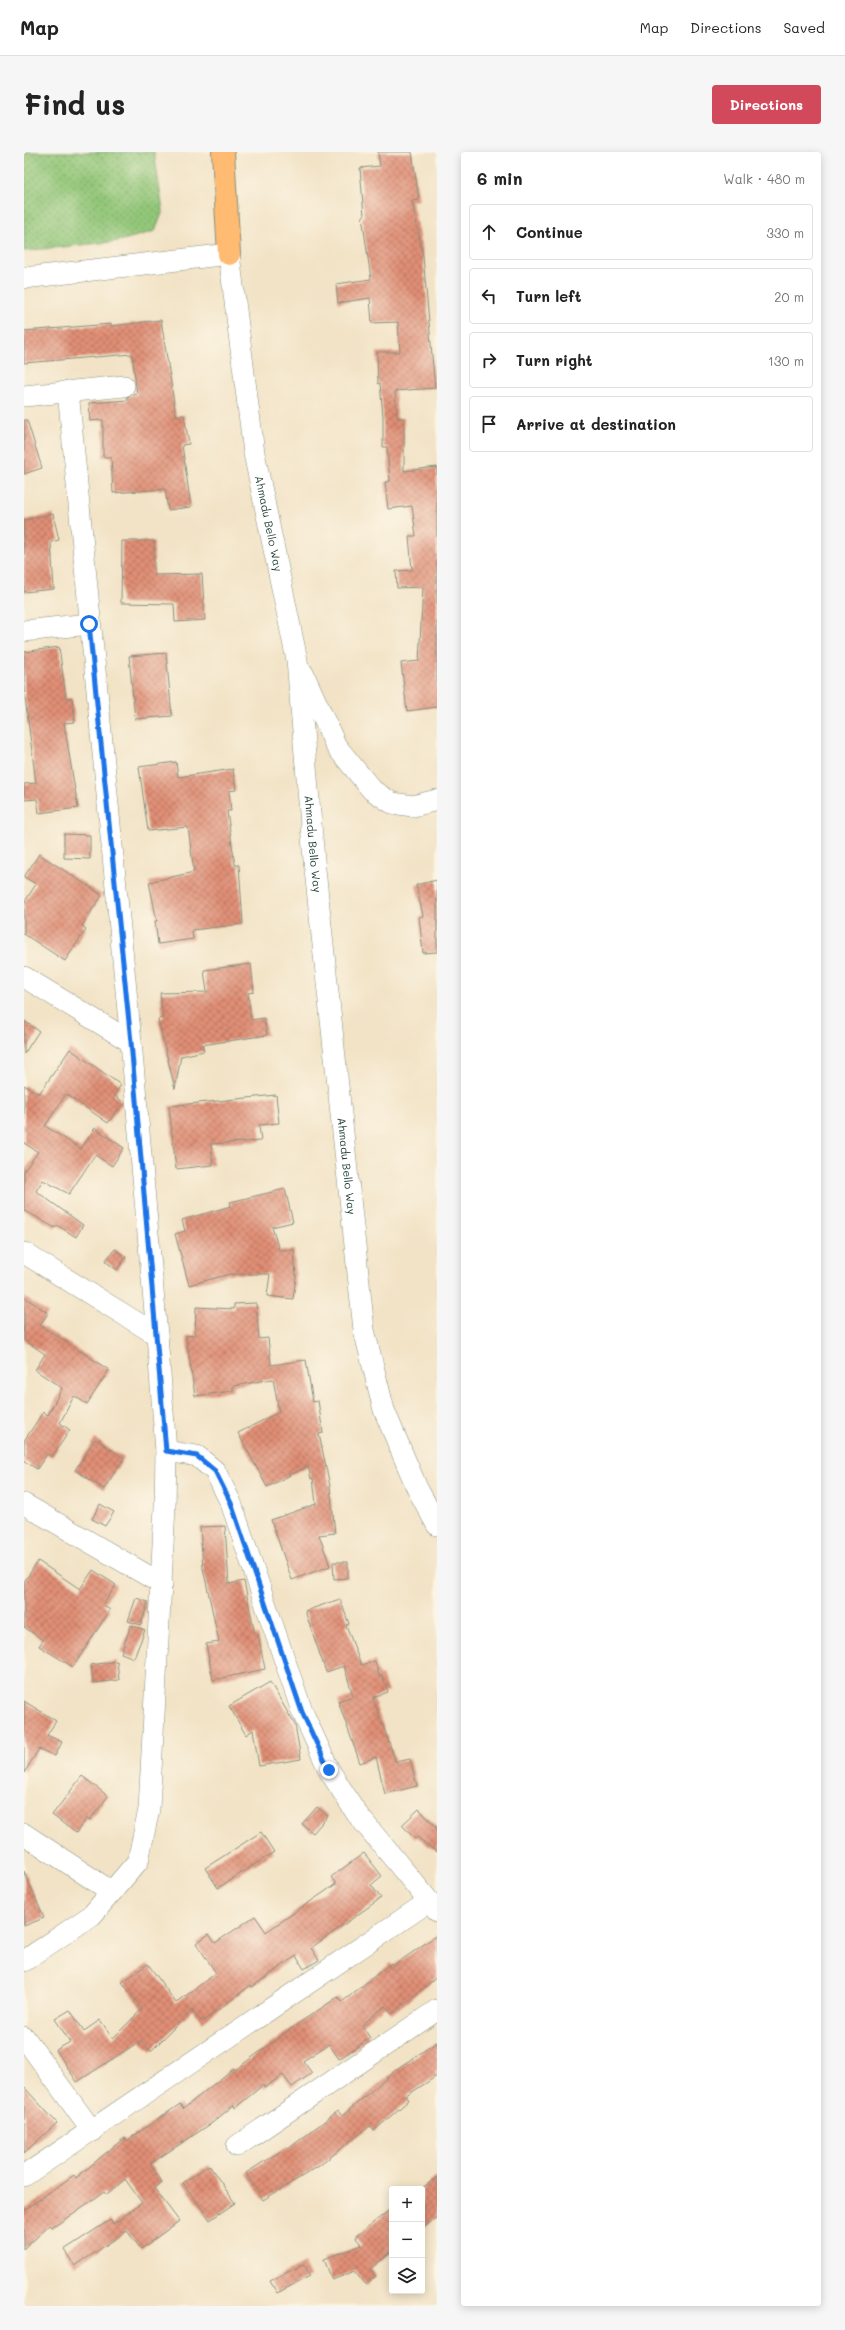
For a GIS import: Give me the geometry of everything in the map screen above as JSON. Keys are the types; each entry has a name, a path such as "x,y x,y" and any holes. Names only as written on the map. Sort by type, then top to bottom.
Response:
{"main road":[{"name":"Ahmadu Bello Way","path":"223,152 229,254"}],"street":[{"path":"24,278 229,254"},
{"name":"Ahmadu Bello Way","path":"229,254 254,453 297,660 314,860 364,1330 384,1410 418,1488 437,1525"},
{"path":"24,396 124,386"},
{"path":"24,1961 92,1915 138,1860 149,1809 162,1584 166,1451 131,1042 89,624 68,391"},
{"path":"24,631 89,624"},
{"path":"297,660 336,746 372,790 392,803 413,806 437,800"},
{"path":"24,978 131,1042"},
{"path":"24,1253 157,1335"},
{"path":"24,2176 433,1907 357,1814 329,1770 302,1712 231,1503 215,1471 197,1456 166,1451"},
{"path":"24,1504 162,1584"},
{"path":"24,1834 112,1892"},
{"path":"237,2146 437,2010"},
{"path":"24,2037 92,2131"}],"green space":[{"path":"24,152 154,152 163,211 155,231 119,241 24,251"}],"building":[{"path":"378,152 412,152 419,200 412,201 423,256 435,388 395,391 397,418 404,418 404,471 437,467 437,707 407,711 401,663 419,661 423,587 397,588 396,571 412,570 409,536 416,536 412,506 388,509 385,482 390,481 387,447 383,447 383,417 380,383 378,384 377,352 400,352 398,322 372,323 370,298 338,303 336,284 371,279 362,216 364,216 360,168 380,166"},
{"path":"161,320 176,416 184,415 189,444 182,445 191,507 168,510 165,489 113,493 111,457 103,457 103,420 90,421 89,403 128,400 127,397 137,394 132,354 24,363 24,331 111,324 111,326"},
{"path":"24,420 27,420 42,468 24,474"},
{"path":"53,514 59,540 51,542 54,589 24,592 24,520"},
{"path":"122,541 154,541 154,575 202,574 205,620 175,622 174,604 121,603"},
{"path":"59,647 66,698 72,698 75,722 64,723 78,808 39,813 37,799 24,800 24,784 36,783 24,689 24,652"},
{"path":"166,653 172,716 135,719 129,656"},
{"path":"176,762 178,777 233,769 236,790 229,791 231,811 227,811 235,865 239,865 243,924 192,930 193,939 158,944 155,921 157,921 149,882 194,872 188,827 148,831 139,767"},
{"path":"64,834 90,835 90,859 64,858"},
{"path":"39,854 102,895 82,926 86,929 65,961 24,934 24,903 36,884 24,877"},
{"path":"437,880 437,952 423,953 419,917 423,916 416,885"},
{"path":"251,964 254,992 248,993 251,1020 264,1018 267,1035 202,1045 204,1051 181,1056 175,1089 158,1019 163,1018 160,993 207,992 204,970"},
{"path":"24,1021 39,1031 24,1054"},
{"path":"70,1049 121,1085 114,1095 123,1102 108,1123 66,1094 45,1126 81,1149 95,1128 124,1148 112,1166 95,1155 69,1194 43,1180 36,1191 83,1225 76,1237 57,1225 55,1228 24,1210 24,1171 38,1152 24,1143 24,1085 39,1094"},
{"path":"276,1095 279,1123 259,1125 261,1141 211,1144 213,1165 176,1169 169,1106"},
{"path":"285,1189 293,1222 272,1227 279,1250 294,1250 296,1277 293,1299 267,1296 270,1274 230,1274 189,1285 175,1234 185,1231 182,1220 231,1206 230,1202"},
{"path":"115,1249 126,1257 117,1270 105,1261"},
{"path":"24,1297 48,1313 40,1325 109,1370 87,1404 74,1396 60,1423 70,1430 52,1457 47,1454 37,1469 24,1461 24,1441 43,1412 48,1415 62,1388 35,1370 45,1354 24,1340"},
{"path":"256,1303 259,1339 268,1338 271,1365 306,1360 313,1402 318,1401 323,1433 319,1434 330,1486 335,1533 319,1535 330,1566 292,1580 271,1520 316,1504 313,1478 311,1479 308,1466 267,1487 238,1433 279,1412 273,1379 233,1386 233,1391 195,1396 186,1336 195,1335 196,1307 234,1309 234,1304"},
{"path":"95,1439 124,1458 104,1489 75,1470"},
{"path":"100,1504 114,1512 105,1526 92,1519"},
{"path":"225,1526 229,1584 244,1581 255,1635 258,1634 265,1669 213,1680 206,1644 219,1642 203,1568 200,1527"},
{"path":"38,1561 80,1589 93,1570 116,1585 103,1605 110,1610 73,1667 39,1646 43,1640 24,1627 24,1582"},
{"path":"333,1562 348,1562 348,1578 334,1579"},
{"path":"136,1598 148,1602 141,1625 128,1621"},
{"path":"340,1599 349,1624 346,1625 361,1665 375,1661 379,1676 382,1675 388,1692 373,1698 396,1762 410,1759 417,1786 385,1794 376,1757 360,1763 338,1701 353,1696 344,1666 326,1672 305,1611"},
{"path":"131,1625 145,1630 134,1658 121,1653"},
{"path":"117,1661 119,1680 93,1683 91,1665"},
{"path":"270,1682 295,1725 301,1759 259,1766 253,1730 246,1735 229,1706"},
{"path":"24,1701 56,1721 47,1735 62,1742 55,1756 39,1749 24,1773"},
{"path":"82,1776 108,1796 90,1820 87,1818 76,1833 52,1815"},
{"path":"317,1807 328,1816 313,1833 302,1824"},
{"path":"419,1809 437,1828 437,1852 417,1837 415,1839 402,1825"},
{"path":"261,1832 274,1852 218,1888 205,1868"},
{"path":"364,1853 382,1876 371,1885 381,1898 311,1948 319,1960 304,1969 296,1956 252,1987 251,1985 202,2022 192,2010 151,2051 140,2041 77,2082 56,2050 70,2042 55,2019 70,2010 84,2031 100,2020 113,2038 142,2009 122,1982 148,1964 176,2003 216,1973 196,1943 209,1934 215,1943 255,1916 266,1932 336,1884 331,1877"},
{"path":"24,1871 44,1918 24,1926"},
{"path":"437,1935 437,1977 392,2014 385,2006 362,2025 370,2038 339,2059 329,2044 303,2061 312,2073 292,2087 283,2075 264,2088 263,2085 235,2108 234,2105 212,2123 150,2164 162,2182 154,2188 179,2221 141,2249 127,2231 75,2266 64,2250 110,2220 113,2224 142,2203 125,2179 107,2195 104,2192 52,2228 50,2225 24,2249 24,2210 74,2175 76,2178 124,2138 126,2141 180,2104 183,2109 234,2068 235,2070 299,2023 338,1997 342,2002 391,1963 393,1966"},
{"path":"437,2042 437,2076 406,2096 409,2100 374,2131 370,2126 319,2166 263,2200 246,2173 287,2147 288,2149 338,2111 342,2116 398,2068"},
{"path":"24,2087 57,2123 24,2153"},
{"path":"209,2165 235,2203 210,2220 183,2183"},
{"path":"437,2177 437,2217 425,2227 425,2186"},
{"path":"389,2210 389,2254 370,2269 376,2276 366,2285 355,2271 332,2280 324,2259 362,2245 355,2237"},
{"path":"304,2264 310,2276 277,2293 270,2281"}],"route":[{"path":"89,624 131,1042 166,1451 197,1456 215,1471 231,1503 302,1712 329,1770"}]}
